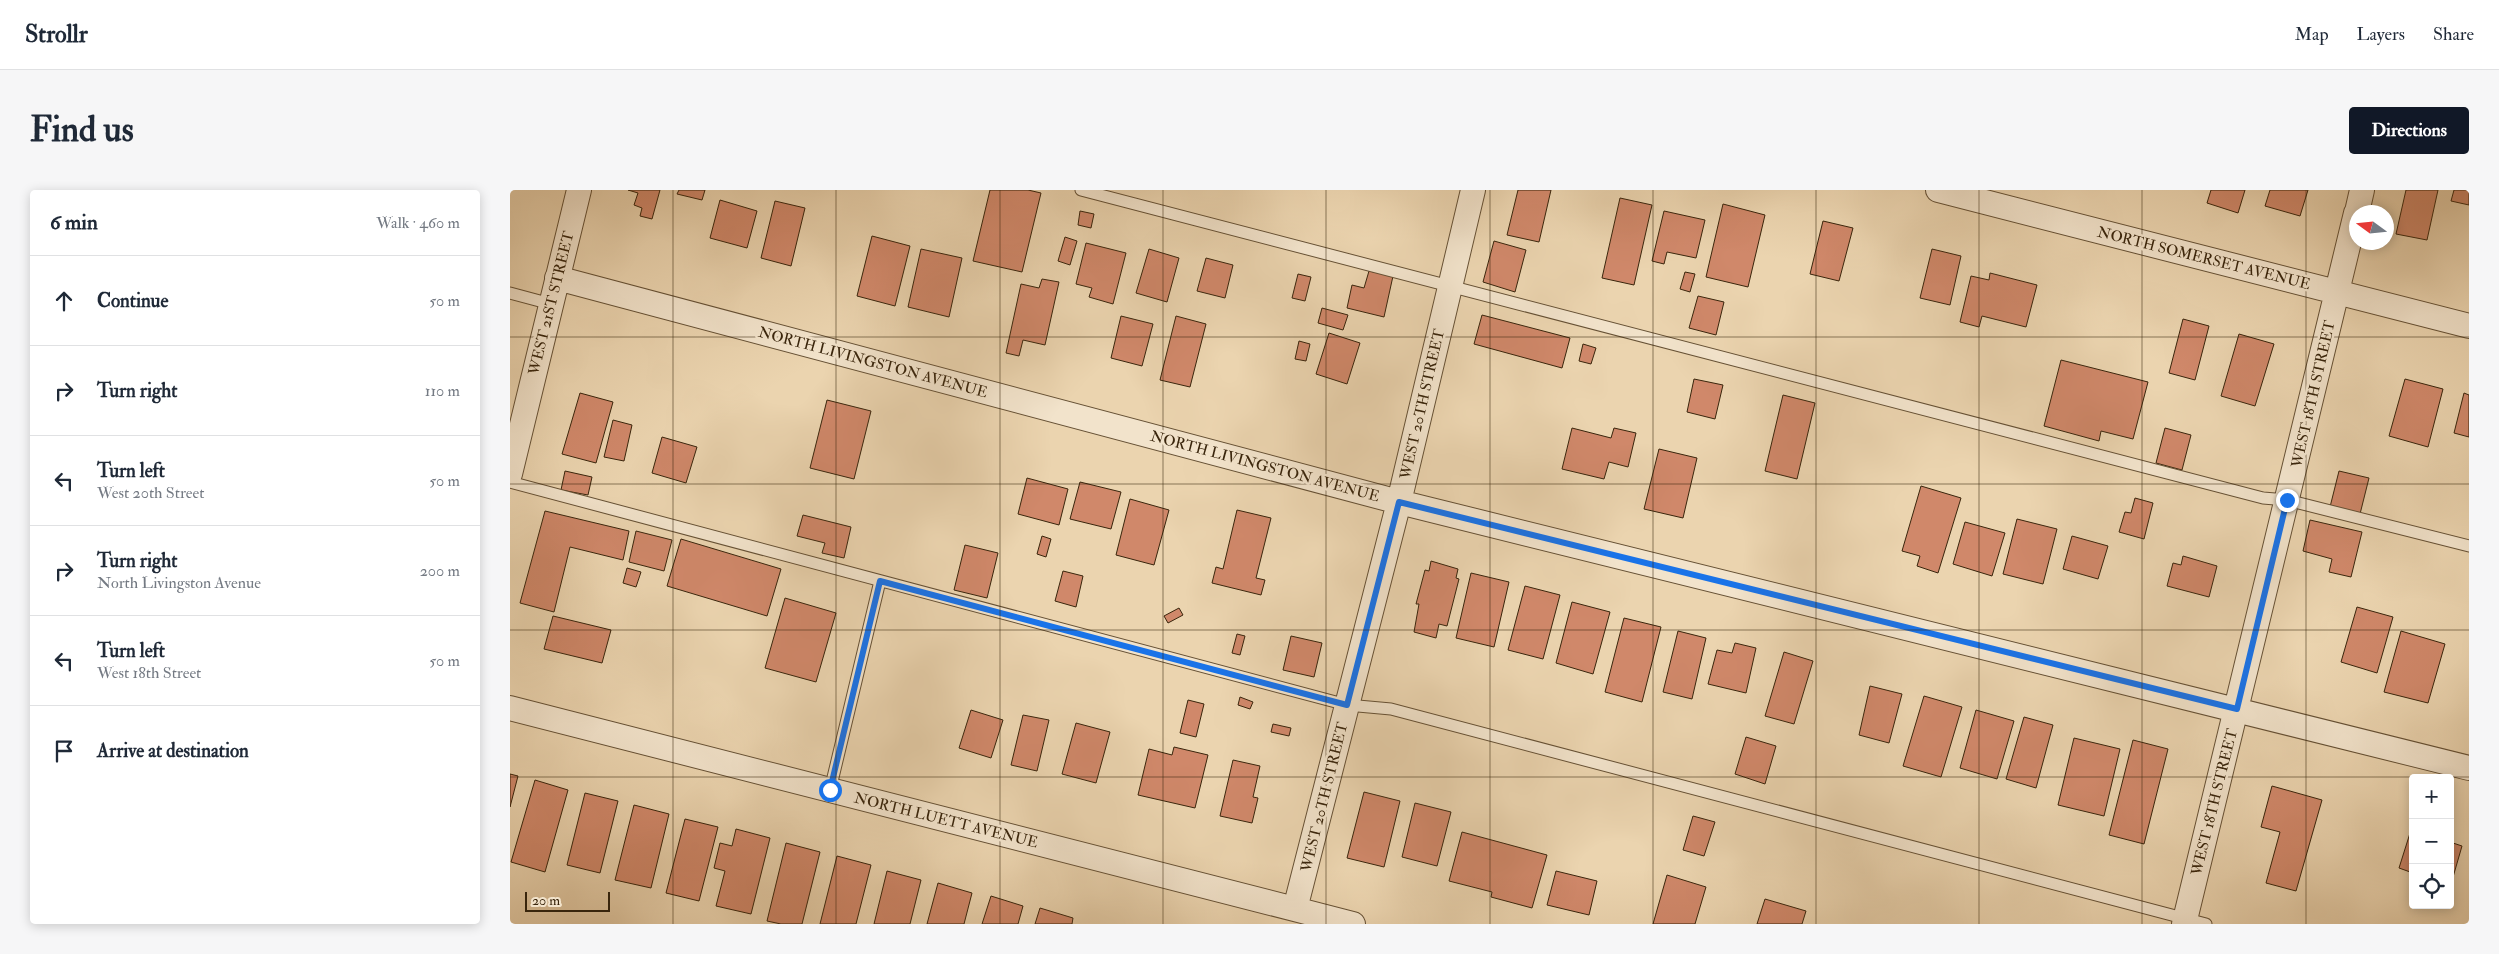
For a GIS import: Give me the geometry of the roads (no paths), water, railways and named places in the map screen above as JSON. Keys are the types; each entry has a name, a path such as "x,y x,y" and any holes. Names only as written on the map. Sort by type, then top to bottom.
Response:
{"street":[{"name":"WEST 21ST STREET","path":"510,474 579,190"},
{"name":"WEST 20TH STREET","path":"1295,909 1399,502 1473,190"},
{"name":"NORTH SOMERSET AVENUE","path":"1938,190 2469,326"},
{"name":"WEST 18TH STREET","path":"2359,205 2362,190"},
{"name":"WEST 18TH STREET","path":"2192,922 2237,709 2349,245"},
{"name":"NORTH LIVINGSTON AVENUE","path":"557,278 1399,502 2469,768"},
{"name":"NORTH LUETT AVENUE","path":"510,708 1353,924"}],"lane":[{"path":"1082,190 2253,495 2287,500 2469,546"},
{"path":"510,293 551,304"},
{"path":"510,482 1347,705 1391,709 2192,922"},
{"path":"830,790 880,581"}]}
